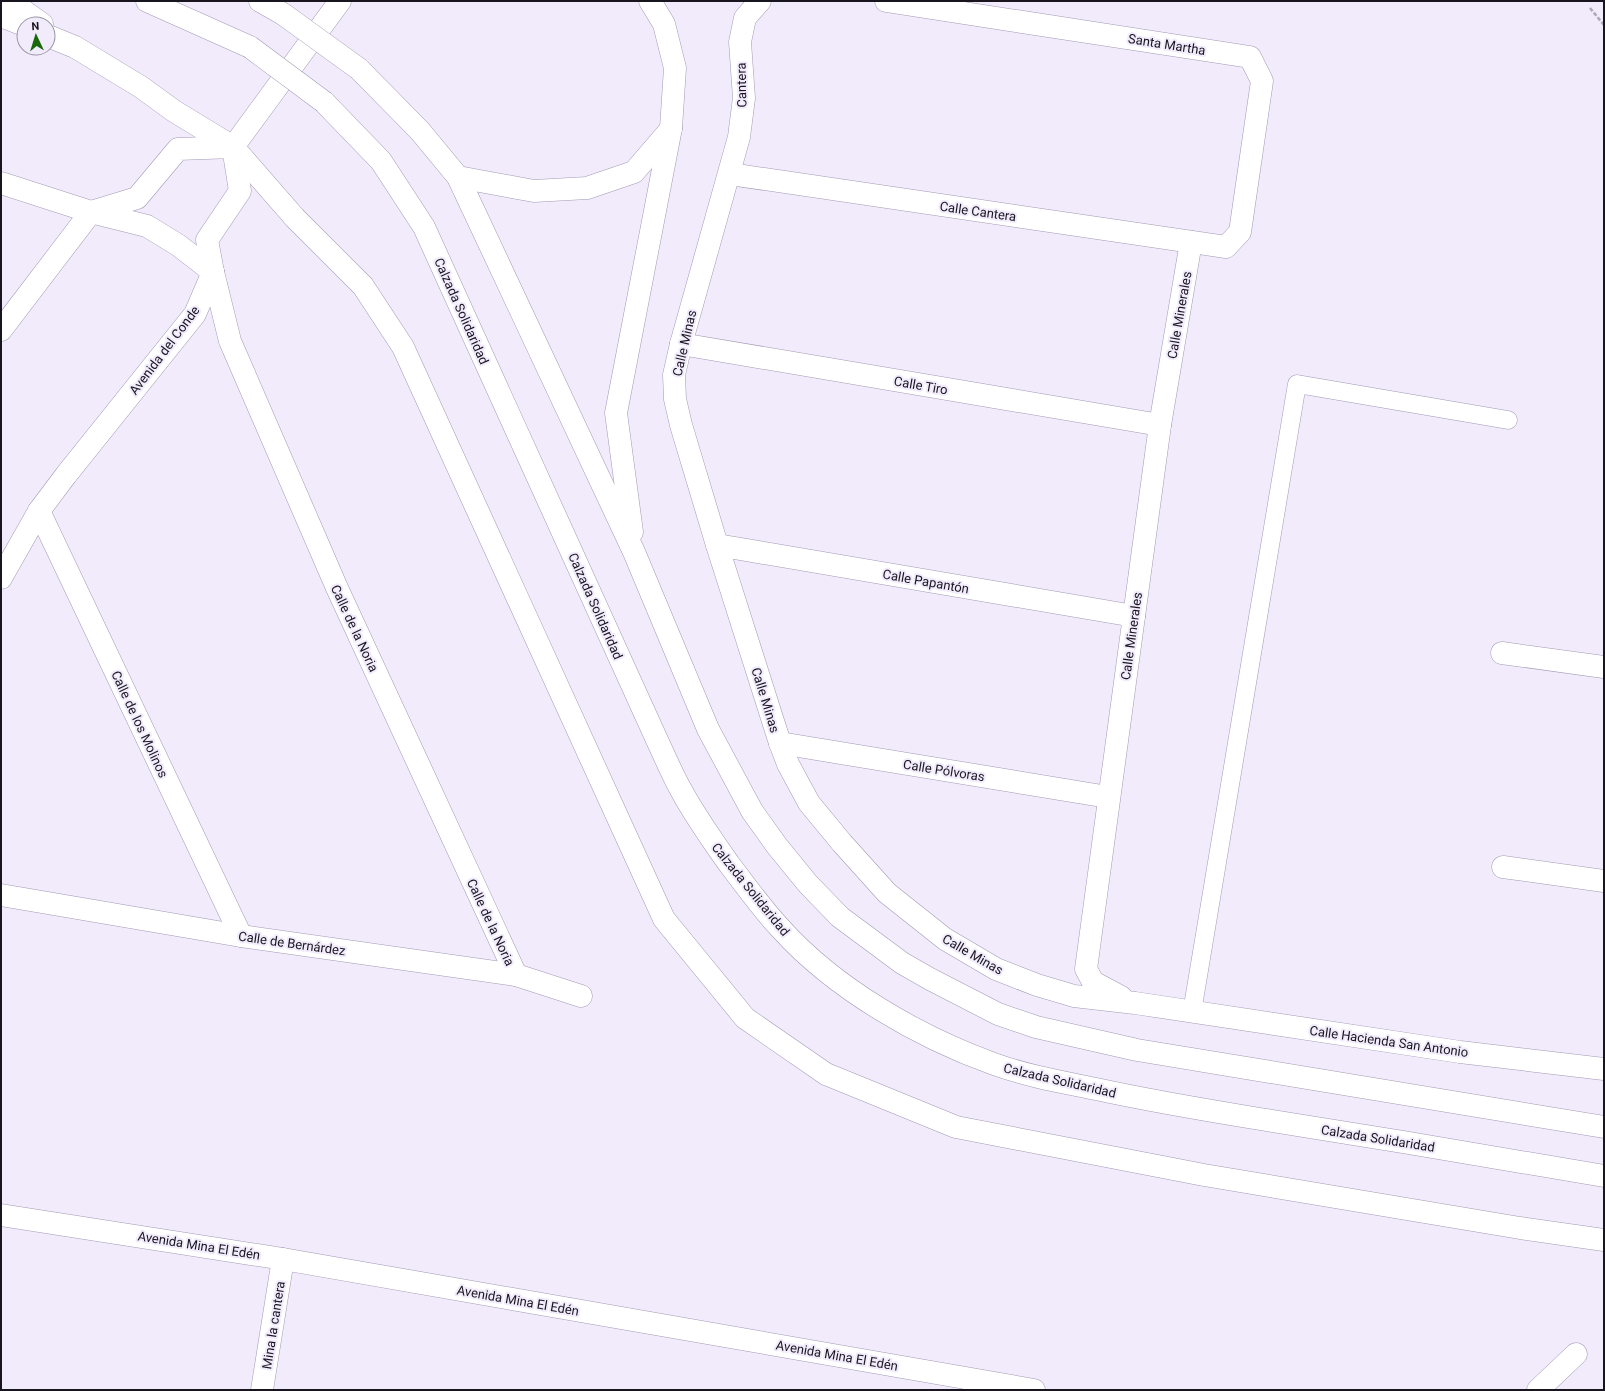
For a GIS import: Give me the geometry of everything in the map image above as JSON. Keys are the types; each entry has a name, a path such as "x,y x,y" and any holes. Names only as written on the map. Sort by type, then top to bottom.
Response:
{"street":[{"path":"10,1 31,16"},
{"name":"Calzada Solidaridad","path":"147,1 250,47 324,102 381,161 424,227 680,790 710,838 748,889 782,930 810,957 839,981 876,1007 909,1026 949,1046 996,1065 1041,1078 1175,1106 1604,1176"},
{"path":"260,1 283,14 360,69 420,131 458,177 634,552 708,729 752,811 777,846 840,917 902,963 960,995 998,1014 1044,1028 1137,1050 1604,1127"},
{"path":"213,272 207,240 240,191 233,147 340,1"},
{"path":"634,552 616,413 672,128 675,68 664,24 650,1"},
{"name":"Cantera","path":"730,174 739,137 744,98 740,42 745,18 760,1"},
{"name":"Santa Martha","path":"886,1 1250,57 1262,81 1240,232 1226,247"},
{"path":"1,16 16,23"},
{"path":"56,34 233,147 295,218 363,286 403,347 664,919 745,1018 826,1074 956,1127 1204,1175 1520,1228 1604,1240"},
{"path":"56,39 75,47"},
{"path":"458,177 534,191 587,188 634,172 672,128"},
{"path":"3,323 90,212 137,198 178,148 233,147"},
{"name":"Calle Cantera","path":"730,174 1226,247"},
{"name":"Calle Minas","path":"730,174 681,344 674,375 675,399 681,425 717,545 780,743 788,764 809,803 842,843 887,893 945,939 996,969 1037,985 1074,996 1183,1011"},
{"path":"1,183 90,212 147,226 178,245 213,272"},
{"name":"Calle Minerales","path":"1135,1004 1093,982 1086,969 1108,797 1160,425 1191,242"},
{"name":"Avenida del Conde","path":"1,578 39,511 66,475 196,314 213,272"},
{"name":"Calle de la Noria","path":"213,272 230,341 337,588 516,975"},
{"name":"Calle Tiro","path":"681,344 1160,425"},
{"name":"Calle de los Molinos","path":"39,511 241,936"},
{"name":"Calle Papantón","path":"717,545 1134,616"},
{"path":"1502,653 1604,667"},
{"name":"Calle Pólvoras","path":"780,743 1108,797"},
{"path":"1503,867 1604,881"},
{"name":"Calle de Bernárdez","path":"1,895 241,936 516,975 581,996"},
{"name":"Calle Hacienda San Antonio","path":"1183,1011 1460,1052 1604,1069"},
{"name":"Avenida Mina El Edén","path":"1,1215 283,1259 1034,1390"},
{"name":"Mina la cantera","path":"262,1390 283,1259"},
{"path":"1538,1390 1576,1354"}],"lane":[{"path":"1183,1011 1297,384 1508,420"}],"path":[{"path":"1590,8 1604,25"}]}
